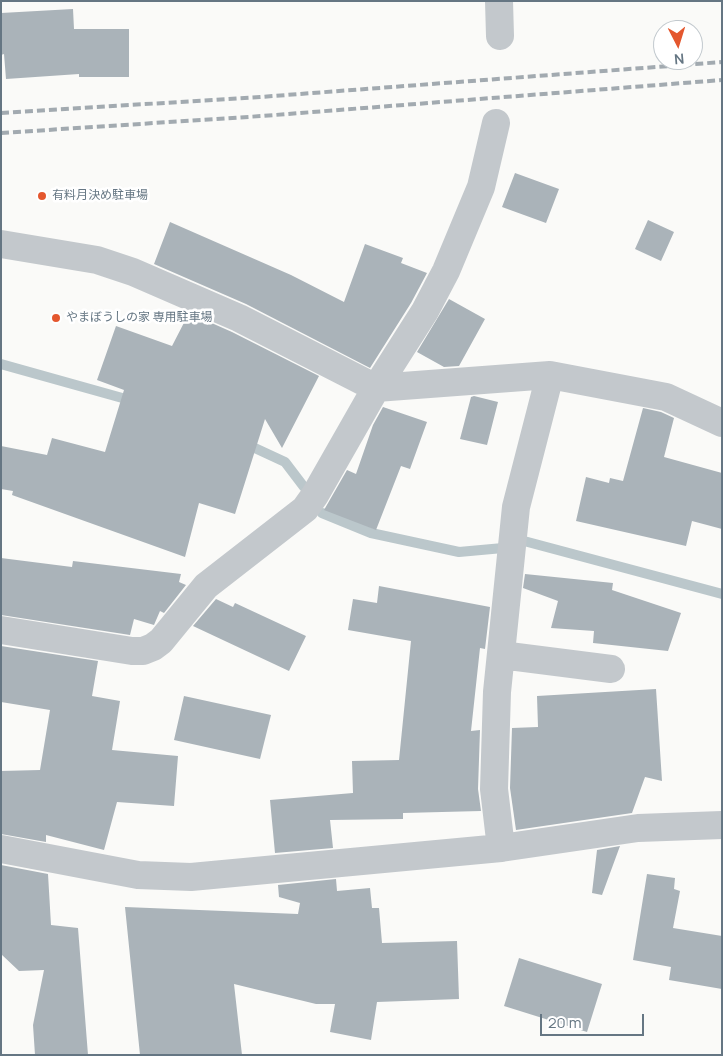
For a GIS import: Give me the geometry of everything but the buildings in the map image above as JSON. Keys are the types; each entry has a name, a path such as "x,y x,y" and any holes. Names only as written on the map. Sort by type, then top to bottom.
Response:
{"street":[{"path":"500,1 500,36"},
{"path":"1,630 132,651 143,651 162,641 206,586 305,509 315,495 376,388 425,311 450,262 480,187 496,123"},
{"path":"1,244 97,260 133,272 221,309 376,388 550,375 666,397 722,423"},
{"path":"501,848 494,788 501,655 516,507 550,375"},
{"path":"501,655 611,669"},
{"path":"1,848 138,875 164,877 501,848 638,828 722,825"}],"waterway":[{"path":"1,364 133,401"},
{"path":"244,443 285,462 304,487"},
{"path":"322,513 371,533 459,552 503,548"},
{"path":"524,541 722,594"}],"railway":[{"path":"1,113 260,97 722,62"},
{"path":"1,133 262,116 722,80"}],"place":[{"name":"有料月決め駐車場","path":"42,196"},
{"name":"やまぼうしの家 専用駐車場","path":"56,318"}]}
